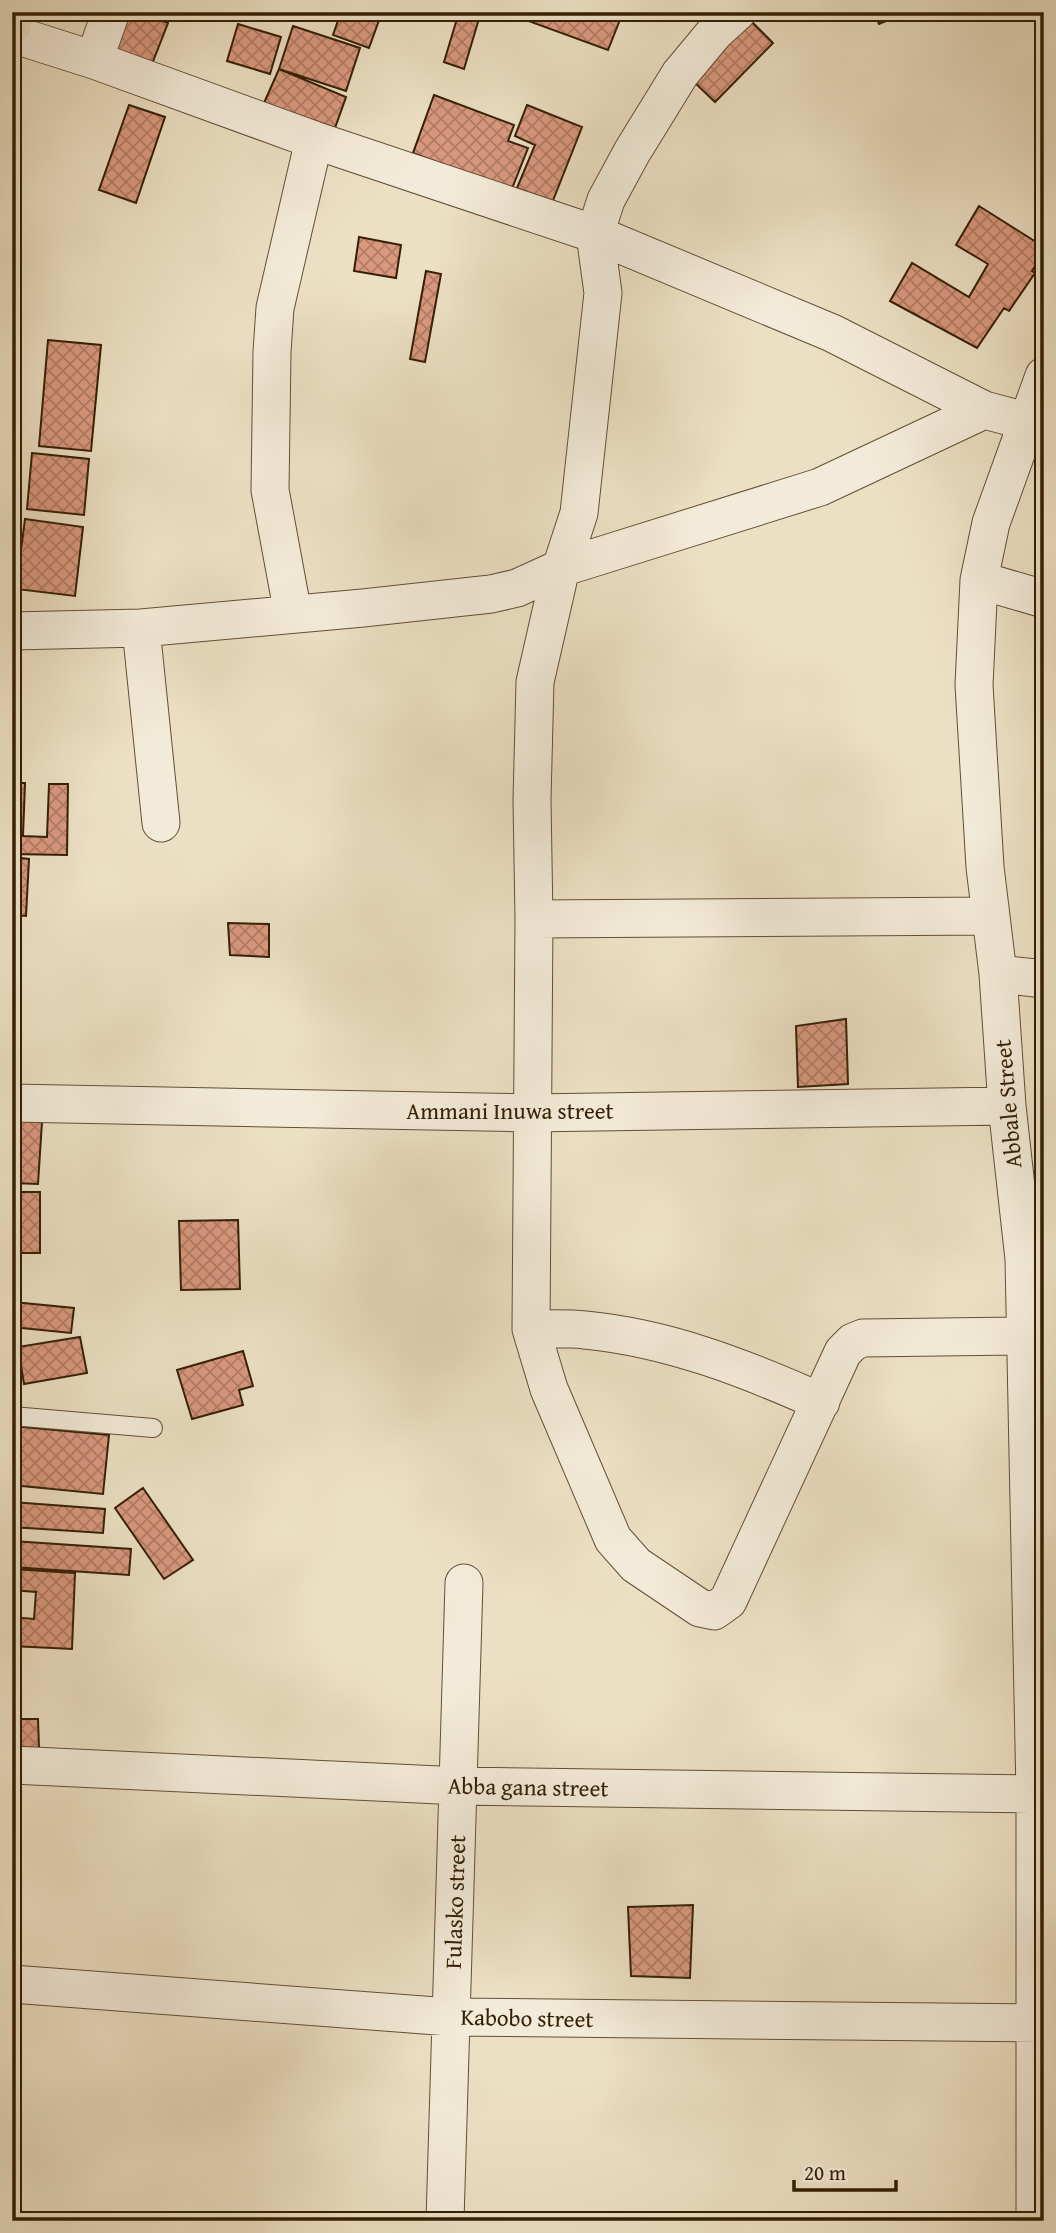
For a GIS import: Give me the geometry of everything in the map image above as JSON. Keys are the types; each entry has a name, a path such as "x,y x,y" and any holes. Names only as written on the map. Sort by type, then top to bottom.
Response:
{"highway":[{"path":"12,25 14,12"}],"street":[{"path":"94,60 111,12"},
{"path":"737,12 715,32 680,74 606,200 595,234 601,265 602,307 579,513 561,568 535,682 532,800 534,919 531,1329 549,1389 613,1539 636,1565 699,1608 714,1611 728,1601 843,1352 853,1342 863,1338 1025,1336"},
{"path":"12,34 94,60 314,140 595,234 832,333 984,410 1026,421"},
{"path":"293,614 270,490 272,352 275,308 314,140"},
{"name":"Abbale Street","path":"1035,2221 1039,2023 1039,1794 1025,1336 1034,1260 1007,1106 998,974 985,867 974,685 979,580 992,523 1044,376"},
{"path":"12,631 141,628 491,594 517,588 561,568 820,486 984,410"},
{"path":"979,580 1044,599"},
{"path":"141,628 161,823"},
{"path":"534,919 991,916"},
{"path":"998,974 1044,979"},
{"name":"Ammani Inuwa street","path":"12,1103 531,1113 1007,1106"},
{"path":"531,1329 584,1330 654,1341 756,1373 821,1402"},
{"name":"Fulasko street","path":"445,2221 464,1583"},
{"name":"Abba gana street","path":"12,1765 460,1786 1039,1794"},
{"name":"Kabobo street","path":"12,1984 450,2017 1039,2023"}],"lane":[{"path":"12,1416 153,1428"}],"building":[{"path":"126,12 142,12 168,23 152,64 111,48"},
{"path":"341,12 382,12 369,48 333,35"},
{"path":"459,12 481,12 464,69 444,62"},
{"path":"504,12 623,12 608,50"},
{"path":"874,12 908,12 879,24"},
{"path":"750,20 773,43 715,102 691,79"},
{"path":"238,24 281,37 270,74 227,61"},
{"path":"293,26 360,48 346,91 279,69"},
{"path":"279,69 346,97 335,128 264,103"},
{"path":"434,95 514,125 508,141 528,148 511,191 413,153"},
{"path":"129,105 165,117 136,203 99,190"},
{"path":"527,105 582,127 552,203 517,188 535,145 515,136"},
{"path":"979,206 1044,247 1044,253 1032,271 1035,273 1009,311 1004,308 977,348 890,301 912,263 969,297 988,264 956,245"},
{"path":"359,237 401,245 396,278 354,271"},
{"path":"426,271 441,274 425,362 410,359"},
{"path":"48,340 101,345 91,451 39,446"},
{"path":"32,453 89,459 84,515 27,509"},
{"path":"25,519 83,527 75,596 16,589"},
{"path":"12,783 25,783 23,836 47,837 49,784 68,784 67,855 12,854"},
{"path":"12,857 29,859 26,916 12,915"},
{"path":"228,923 269,924 269,957 230,955"},
{"path":"846,1019 848,1084 798,1087 796,1026"},
{"path":"12,1120 42,1122 38,1184 12,1183"},
{"path":"12,1192 40,1192 40,1253 13,1253"},
{"path":"238,1220 240,1289 181,1290 179,1221"},
{"path":"13,1302 74,1308 71,1333 12,1327"},
{"path":"80,1337 87,1373 24,1384 18,1347"},
{"path":"243,1351 253,1386 239,1390 243,1405 192,1419 177,1370"},
{"path":"12,1426 109,1435 103,1494 12,1485"},
{"path":"143,1488 193,1560 164,1579 115,1508"},
{"path":"12,1502 105,1509 103,1533 12,1527"},
{"path":"12,1541 131,1549 129,1575 12,1567"},
{"path":"12,1569 75,1573 72,1649 12,1646 12,1617 34,1619 36,1592 12,1590"},
{"path":"12,1719 38,1719 39,1748 12,1748"},
{"path":"693,1905 690,1978 631,1976 628,1907"}]}
